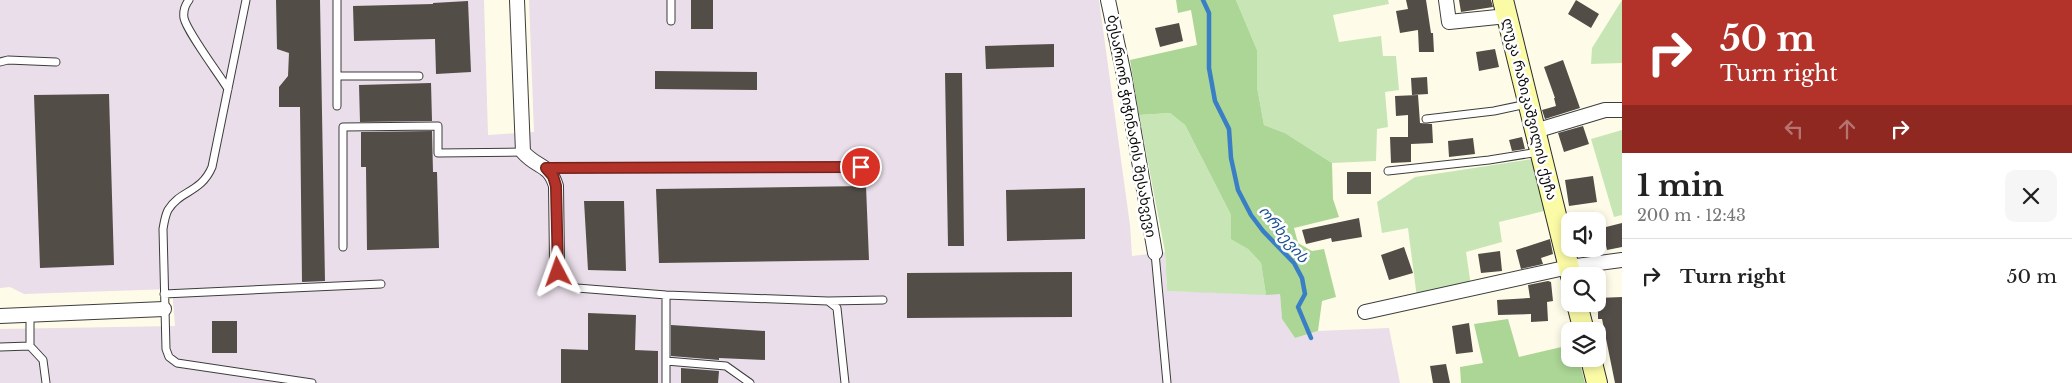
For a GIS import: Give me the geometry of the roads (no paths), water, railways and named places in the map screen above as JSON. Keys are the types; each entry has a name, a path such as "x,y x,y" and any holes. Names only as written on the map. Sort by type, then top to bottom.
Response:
{"street":[{"path":"518,0 523,152 539,166 546,168 553,176 556,186 556,260"},
{"name":"ბესარიონ ჭიჭინაძის შესახვევი","path":"1108,0 1124,75 1155,253"},
{"path":"1446,0 1449,22 1505,8"},
{"name":"ლუკა რაზიკაშვილის ქუჩა","path":"1505,8 1569,267"},
{"path":"1535,131 1605,110 1622,110"},
{"path":"1592,267 1622,260"},
{"path":"1365,312 1561,274"},
{"path":"0,316 164,309"},
{"path":"1593,367 1597,383"}],"lane":[{"path":"189,0 184,11 186,24 228,89"},
{"path":"246,0 212,167 207,179 180,197 168,210 165,220 163,229 166,350 169,357 177,363 312,383"},
{"path":"337,0 337,106"},
{"path":"671,0 672,21"},
{"path":"0,62 8,60 56,62"},
{"path":"337,76 419,76"},
{"path":"1426,119 1476,114 1528,104"},
{"path":"343,247 342,127 438,126 438,153 523,152"},
{"path":"1388,171 1489,160 1540,151"},
{"path":"546,168 861,167"},
{"path":"1155,253 1167,383"},
{"path":"556,260 558,272 564,282 578,288 666,295 828,301 883,300"},
{"path":"164,294 381,284"},
{"path":"666,295 666,383"},
{"path":"828,301 837,308 845,383"},
{"path":"30,314 30,346 44,360 46,383"},
{"path":"0,347 30,346"},
{"path":"666,361 726,366 750,383"}],"waterway":[{"name":"ორხევის","path":"1203,0 1209,13 1209,68 1215,101 1229,129 1231,158 1238,190 1251,215 1263,231 1294,263 1302,278 1305,294 1298,307 1311,338"}]}
